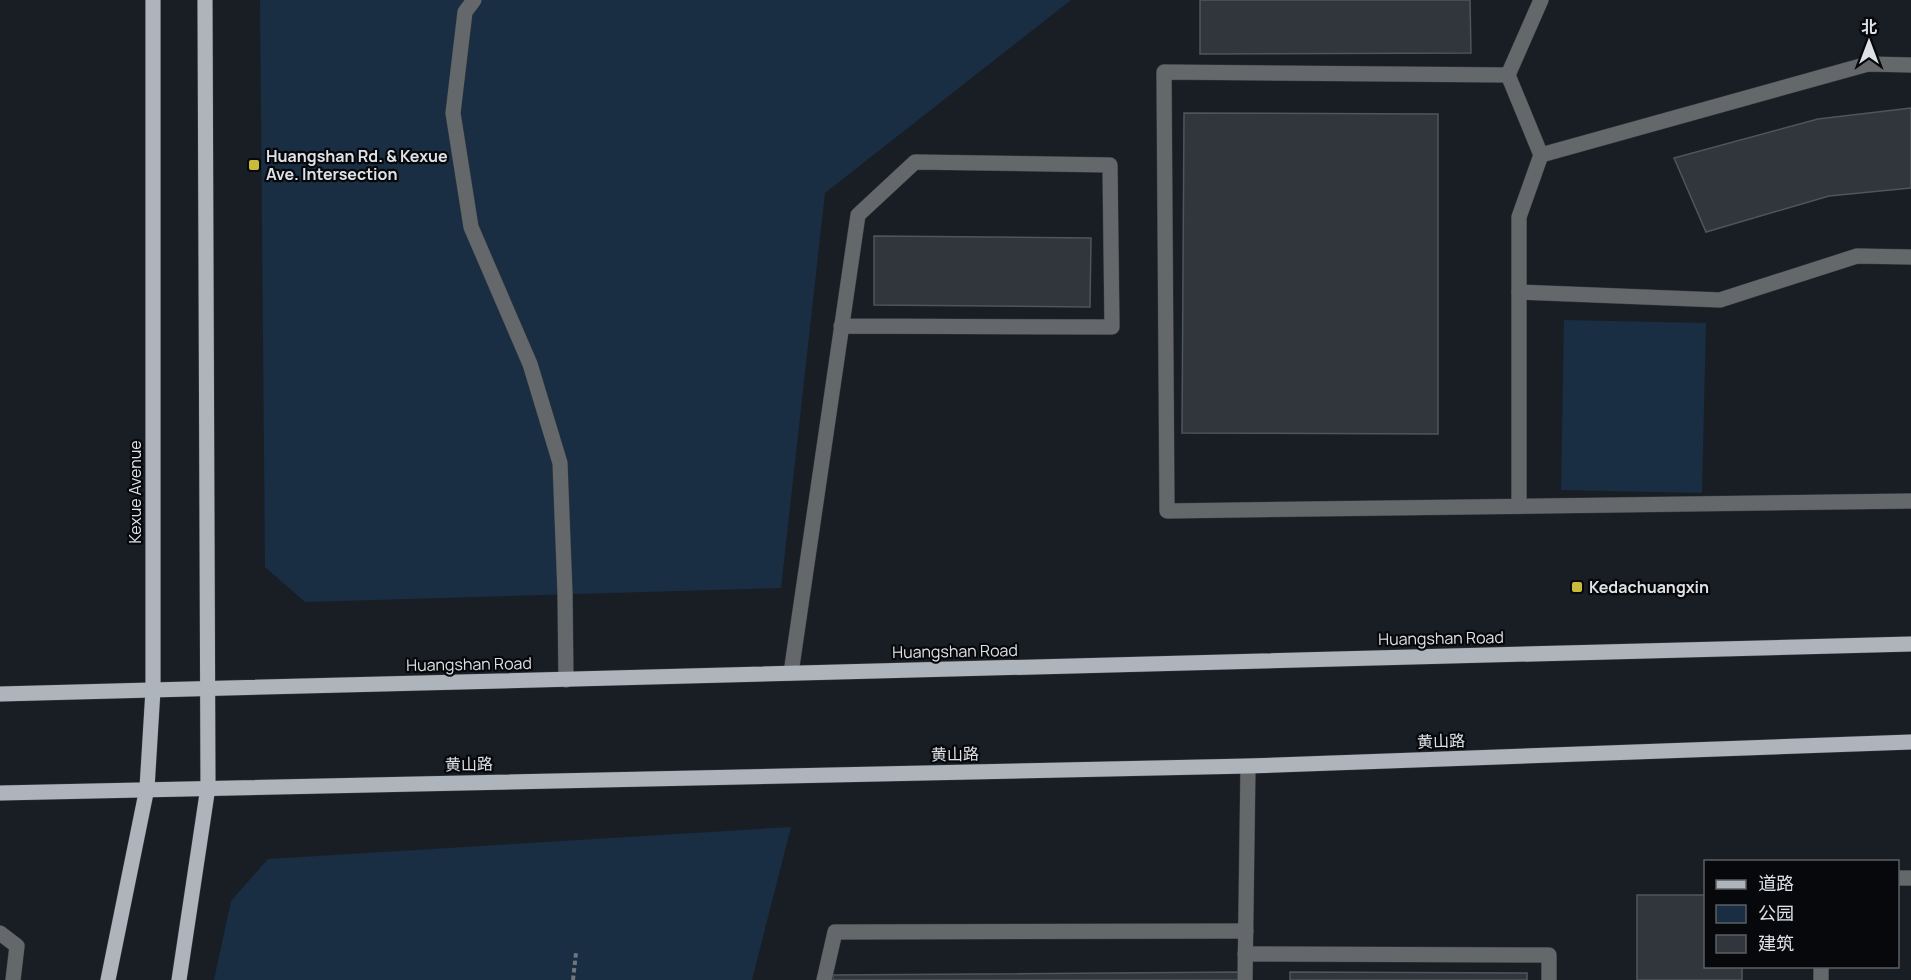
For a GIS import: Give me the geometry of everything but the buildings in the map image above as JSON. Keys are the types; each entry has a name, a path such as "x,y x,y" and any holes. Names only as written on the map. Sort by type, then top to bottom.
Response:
{"main road":[{"name":"Kexue Avenue","path":"108,980 147,788 153,690 153,0"},
{"path":"178,980 208,787 205,0"},
{"name":"Huangshan Road","path":"0,694 1911,644"},
{"name":"黄山路","path":"0,793 147,788 1248,766 1911,742"}],"lane":[{"path":"474,0 465,12 453,112 471,227 530,363 560,463 566,593 566,680"},
{"path":"1519,506 1519,217 1541,155 1508,75 1541,0"},
{"path":"1541,155 1868,64 1911,65"},
{"path":"1508,75 1164,72 1167,511 1911,501"},
{"path":"791,673 858,215 915,162 1110,165 1112,327 842,326"},
{"path":"1519,292 1720,300 1857,256 1911,257"},
{"path":"1245,980 1248,766"},
{"path":"824,980 835,932 1246,931"},
{"path":"0,933 17,946 13,980"},
{"path":"1245,954 1550,955 1549,980"}],"path":[{"path":"573,980 576,953"}],"green space":[{"path":"260,0 1071,0 825,193 781,588 305,602 265,567"},
{"path":"1564,320 1706,323 1702,493 1561,490"},
{"path":"791,827 752,980 214,980 231,901 268,859"}],"place":[{"name":"Huangshan Rd. & Kexue Ave. Intersection","path":"254,165"},
{"name":"Kedachuangxin","path":"1577,587"}]}
